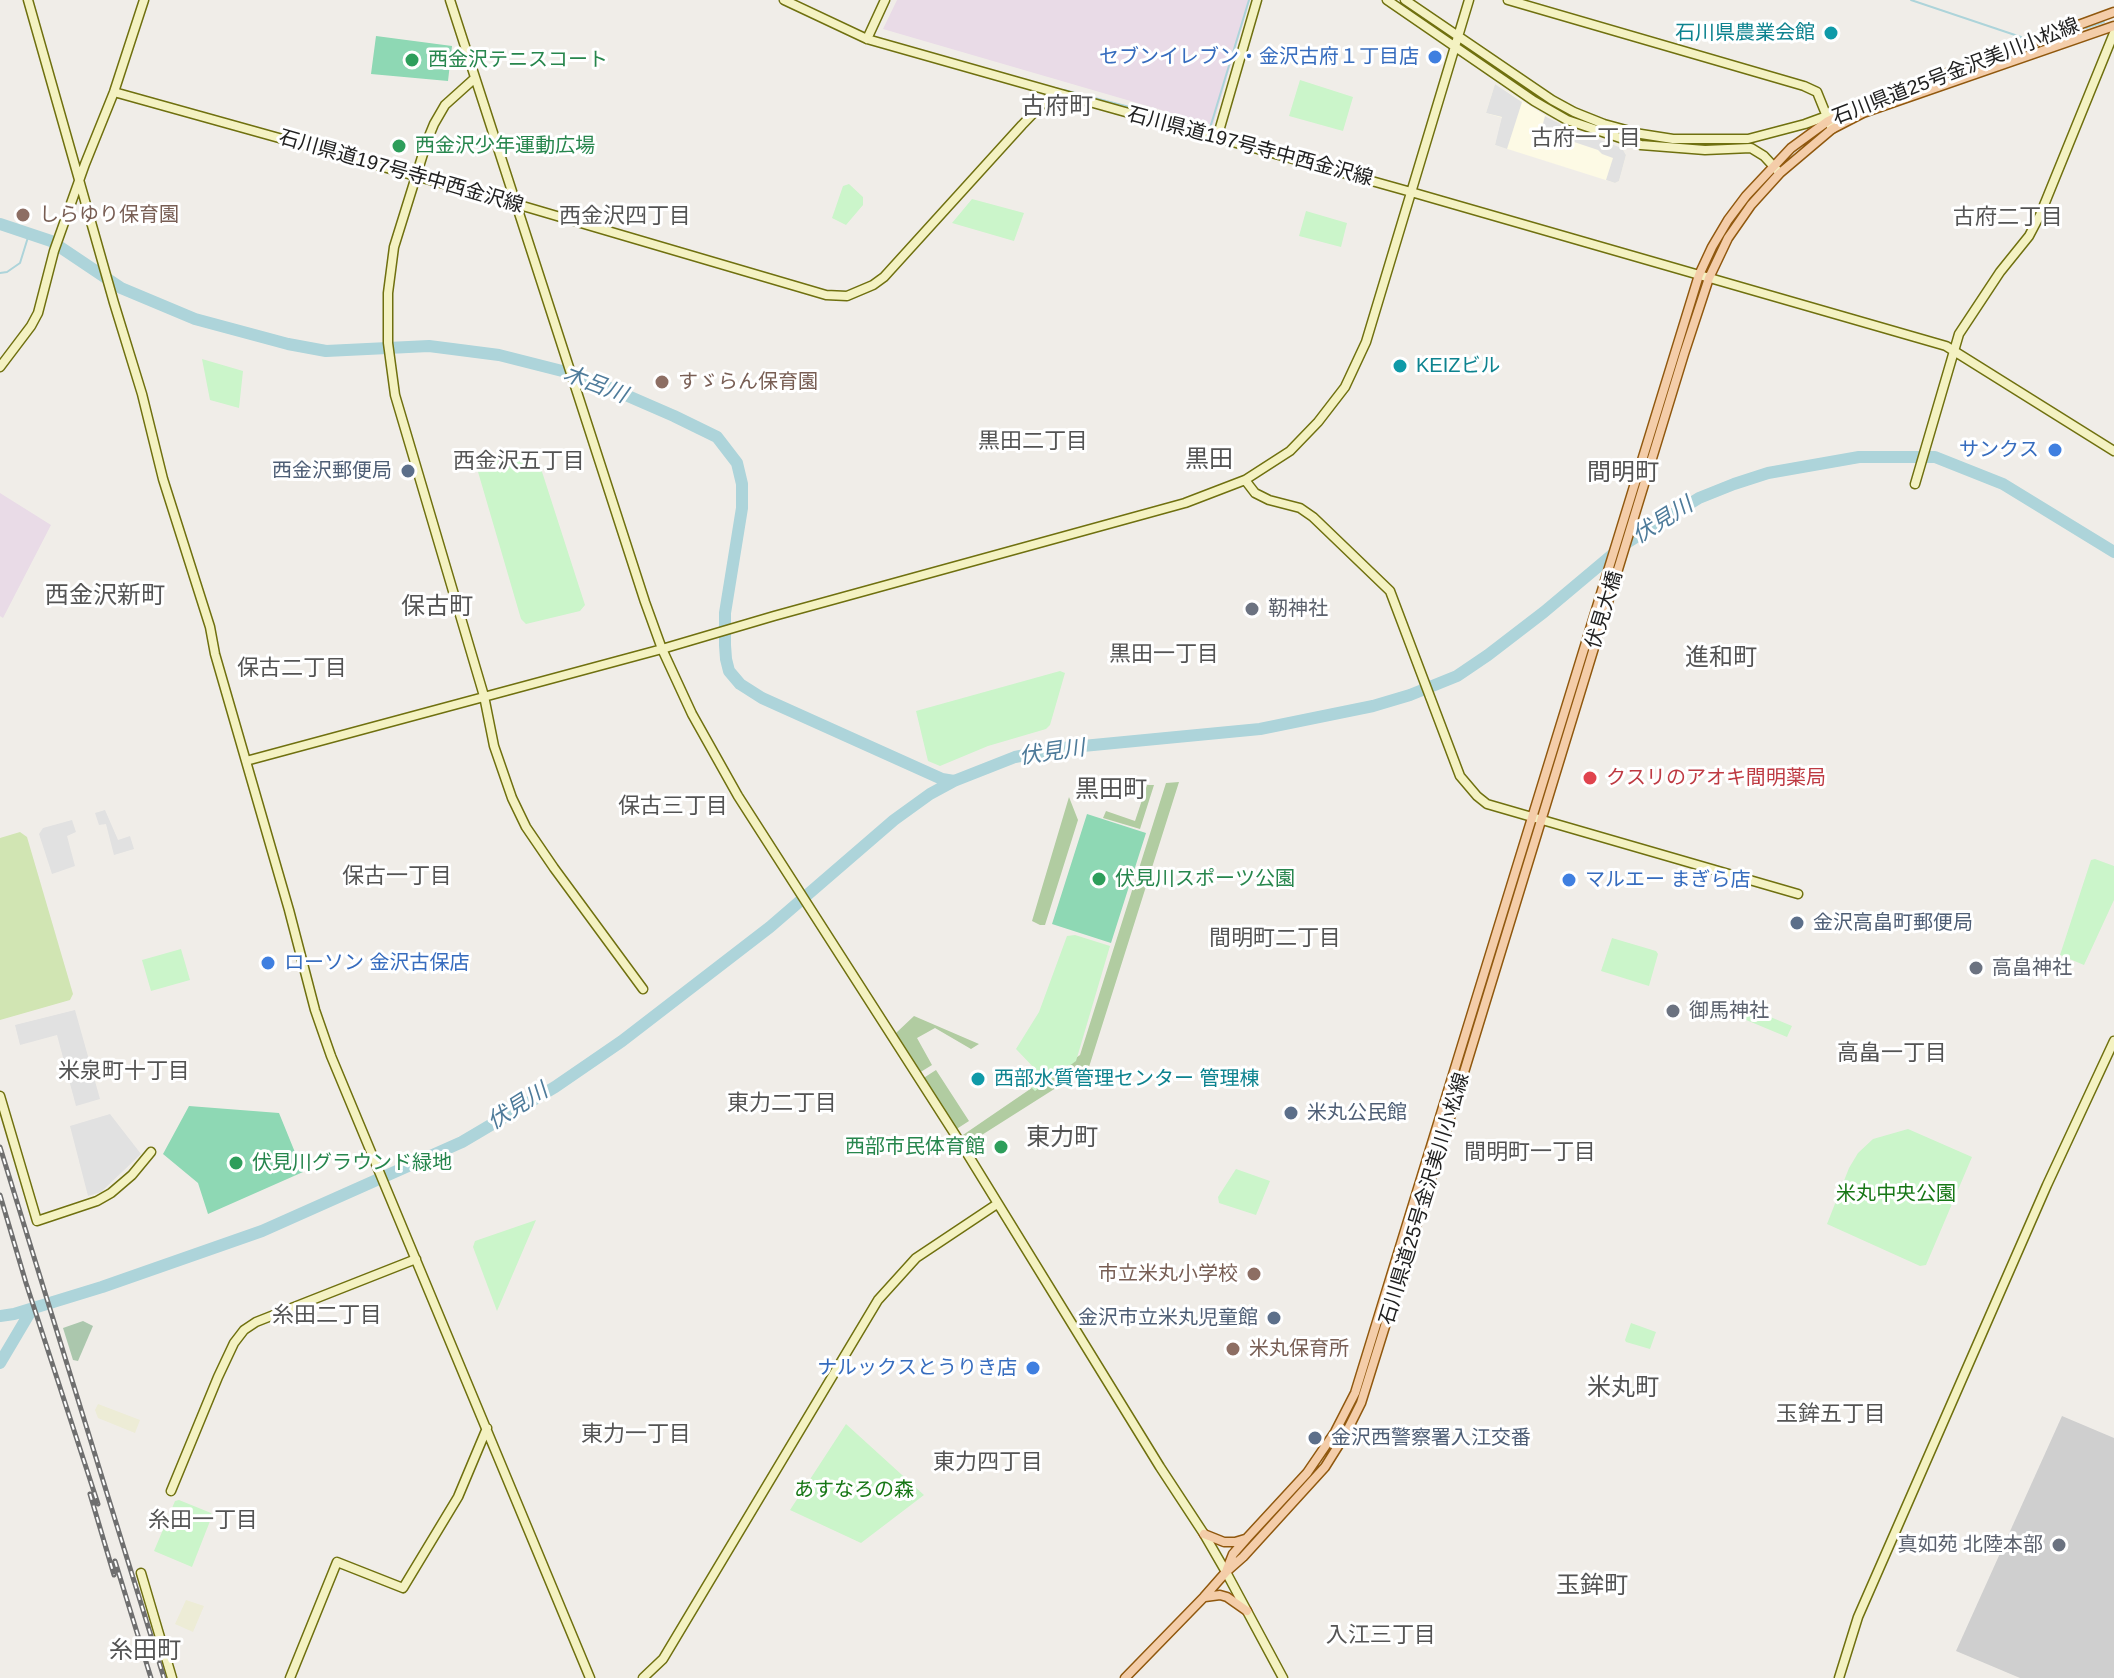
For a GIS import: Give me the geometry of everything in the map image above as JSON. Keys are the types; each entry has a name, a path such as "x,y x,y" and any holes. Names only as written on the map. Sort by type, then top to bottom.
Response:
{"main road":[{"name":"石川県道25号金沢美川小松線","path":"1670,387 1699,275 1728,220 1746,196 1828,122 1863,104 2114,12"},
{"name":"石川県道25号金沢美川小松線","path":"1828,122 1863,113 2114,26"},
{"name":"石川県道25号金沢美川小松線","path":"1670,387 1709,278 1728,238 1777,169"},
{"name":"伏見大橋","path":"1547,784 1670,387"},
{"name":"石川県道25号金沢美川小松線","path":"1125,1678 1243,1557 1325,1467 1361,1403 1439,1155 1547,784"},
{"name":"石川県道25号金沢美川小松線","path":"1226,1572 1233,1554 1307,1473 1335,1432 1355,1393 1537,818"},
{"path":"1204,1534 1224,1542 1247,1538"},
{"path":"1204,1597 1227,1597 1247,1611"}],"street":[{"path":"28,0 142,394 163,479 210,627 315,1010 389,1198 590,1678"},
{"path":"0,367 38,315 54,251 114,92 144,0"},
{"path":"450,0 546,290 605,482 662,649 692,714 713,754 794,885 1204,1534 1283,1678"},
{"path":"784,0 867,39 1054,92"},
{"path":"867,39 885,0"},
{"path":"1217,138 1257,0"},
{"path":"1387,0 1534,101 1567,120 1641,145 1705,150 1751,148 1777,169"},
{"path":"1405,0 1552,100 1604,124 1673,139 1748,139 1805,124 1828,122 1817,92 1804,86 1508,0"},
{"path":"246,761 1185,503 1245,480 1290,451 1345,387 1366,342 1469,0"},
{"path":"1915,484 1959,334 2029,236 2040,215 2114,33"},
{"path":"475,78 445,105 427,141 394,247 388,293 388,343 395,395 484,696 494,746 512,798 526,827 643,989"},
{"name":"石川県道197号寺中西金沢線","path":"114,92 516,204 826,295 847,296 884,277 1054,92 1946,346 2114,451"},
{"path":"1245,480 1255,493 1300,508 1313,517 1390,591 1460,776 1487,804 1798,894"},
{"path":"1839,1678 1858,1617 2041,1198 2114,1041"},
{"path":"0,1096 37,1221 97,1201 111,1193 132,1175 151,1152"},
{"path":"643,1678 663,1659 878,1300 916,1258 997,1204"},
{"path":"171,1491 218,1377 234,1343 244,1330 256,1322 416,1259"},
{"path":"290,1678 337,1562 403,1588 458,1497 487,1428"},
{"path":"141,1573 172,1678"}],"shaded area":[{"path":"897,0 1250,0 1213,125 883,29"},
{"path":"1495,84 1559,124 1622,148 1626,155 1619,181 1615,183 1495,145 1503,118 1486,113"},
{"path":"1495,84 1522,102 1507,149 1495,145 1502,117 1486,113"},
{"path":"1545,116 1562,125 1560,131 1568,134 1570,129 1622,148 1626,155 1619,181 1606,180 1613,158 1541,131"},
{"path":"0,493 51,525 3,618 0,616"},
{"path":"105,810 118,840 130,836 134,849 114,855 106,824 99,825 95,813"},
{"path":"72,820 76,832 67,836 75,866 52,874 39,834 43,828"},
{"path":"75,1010 100,1099 76,1106 57,1035 20,1045 15,1025"},
{"path":"110,1114 141,1154 101,1192 88,1196 70,1126"},
{"name":"真如苑 北陸本部","path":"2062,1416 2114,1438 2114,1678 2020,1678 1956,1651"}],"green space":[{"name":"西金沢テニスコート","path":"376,36 452,46 448,81 371,74"},
{"path":"1300,80 1353,97 1343,131 1289,116"},
{"path":"849,184 863,197 863,205 846,225 832,218 843,186"},
{"path":"972,199 1024,213 1014,241 952,223"},
{"path":"1306,211 1347,223 1341,247 1299,236"},
{"path":"202,359 243,371 239,408 210,400"},
{"path":"535,450 585,605 580,611 526,624 521,619 476,465"},
{"path":"1060,671 1065,673 1050,725 1046,729 988,746 940,766 928,761 916,711"},
{"path":"1179,782 1089,1067 966,1145 960,1137 1080,1055 1166,783"},
{"path":"1147,785 1154,785 1140,829 1103,818 1106,811 1135,821"},
{"path":"1069,797 1078,820 1045,925 1040,925 1032,921"},
{"name":"伏見川スポーツ公園","path":"1087,814 1146,833 1111,943 1052,924"},
{"path":"20,832 27,837 73,994 70,1000 0,1020 0,838"},
{"path":"2091,860 2114,866 2114,900 2084,965 2060,955"},
{"path":"1075,935 1110,946 1076,1061 1035,1091 1028,1080 1036,1070 1016,1049 1039,1012 1067,936"},
{"path":"1612,938 1656,951 1658,954 1649,986 1601,971"},
{"path":"181,949 190,980 151,991 142,960"},
{"path":"1744,1006 1792,1026 1787,1037 1739,1017"},
{"path":"914,1016 979,1044 971,1049 935,1028 917,1038 932,1065 919,1073 896,1033"},
{"path":"936,1070 969,1121 955,1130 922,1079"},
{"name":"伏見川グラウンド緑地","path":"189,1106 279,1113 303,1172 208,1214 198,1183 163,1154"},
{"name":"米丸中央公園","path":"1908,1129 1972,1157 1926,1265 1920,1266 1827,1224 1858,1153 1873,1139"},
{"path":"1236,1169 1270,1181 1256,1215 1219,1203 1218,1197"},
{"path":"536,1220 497,1311 473,1247 475,1241"},
{"path":"83,1321 93,1326 78,1361 73,1360 63,1328"},
{"path":"1631,1323 1656,1332 1650,1349 1626,1342"},
{"path":"98,1404 140,1420 135,1433 98,1418 95,1410"},
{"name":"あすなろの森","path":"846,1424 924,1495 861,1543 790,1510"},
{"path":"179,1500 212,1516 192,1567 154,1551 175,1501"},
{"path":"186,1600 204,1606 193,1632 175,1624"}],"waterway":[{"path":"1064,90 1210,128 1249,0"},
{"path":"1911,0 2021,37"},
{"path":"2086,28 2104,22"},
{"path":"2046,42 2066,35"},
{"name":"木呂川","path":"0,224 51,241 121,288 195,319 326,351 429,346 499,355 582,376 717,437 737,463 742,484 742,508 725,613 729,671 740,684 762,698 942,779 954,781"},
{"path":"0,273 20,263 29,234"},
{"name":"伏見川","path":"0,1316 102,1287 262,1231 462,1142 555,1087 622,1041 770,927 894,820 954,781 1015,757 1062,748 1260,729 1373,706 1410,695 1457,676 1544,612 1625,544 1699,498 1734,484 1768,473 1859,457 1935,457 2003,484 2114,552"},
{"path":"0,1363 32,1309"}],"railway":[{"path":"0,1147 164,1678"},
{"path":"0,1195 98,1504"},
{"path":"90,1494 114,1575"},
{"path":"115,1561 151,1678"}],"place":[{"name":"石川県農業会館","path":"1831,33"},
{"name":"セブンイレブン・金沢古府１丁目店","path":"1435,57"},
{"name":"西金沢テニスコート","path":"412,60"},
{"name":"西金沢少年運動広場","path":"399,146"},
{"name":"しらゆり保育園","path":"23,215"},
{"name":"KEIZビル","path":"1400,366"},
{"name":"すゞらん保育園","path":"662,382"},
{"name":"サンクス","path":"2055,450"},
{"name":"西金沢郵便局","path":"408,471"},
{"name":"靭神社","path":"1252,609"},
{"name":"クスリのアオキ間明薬局","path":"1590,778"},
{"name":"伏見川スポーツ公園","path":"1099,879"},
{"name":"マルエー まぎら店","path":"1569,880"},
{"name":"金沢高畠町郵便局","path":"1797,923"},
{"name":"ローソン 金沢古保店","path":"268,963"},
{"name":"高畠神社","path":"1976,968"},
{"name":"御馬神社","path":"1673,1011"},
{"name":"西部水質管理センター 管理棟","path":"978,1079"},
{"name":"米丸公民館","path":"1291,1113"},
{"name":"西部市民体育館","path":"1001,1147"},
{"name":"伏見川グラウンド緑地","path":"236,1163"},
{"name":"市立米丸小学校","path":"1254,1274"},
{"name":"金沢市立米丸児童館","path":"1274,1318"},
{"name":"米丸保育所","path":"1233,1349"},
{"name":"ナルックスとうりき店","path":"1033,1368"},
{"name":"金沢西警察署入江交番","path":"1315,1438"},
{"name":"真如苑 北陸本部","path":"2059,1545"}],"district":[{"name":"古府町","path":"1057,107"},
{"name":"古府一丁目","path":"1586,139"},
{"name":"西金沢四丁目","path":"625,217"},
{"name":"古府二丁目","path":"2008,218"},
{"name":"黒田二丁目","path":"1033,442"},
{"name":"黒田","path":"1209,460"},
{"name":"西金沢五丁目","path":"519,462"},
{"name":"間明町","path":"1623,473"},
{"name":"西金沢新町","path":"105,596"},
{"name":"保古町","path":"437,607"},
{"name":"黒田一丁目","path":"1164,655"},
{"name":"進和町","path":"1721,658"},
{"name":"保古二丁目","path":"292,669"},
{"name":"黒田町","path":"1111,790"},
{"name":"保古三丁目","path":"673,807"},
{"name":"保古一丁目","path":"397,877"},
{"name":"間明町二丁目","path":"1275,939"},
{"name":"高畠一丁目","path":"1892,1054"},
{"name":"米泉町十丁目","path":"124,1072"},
{"name":"東力二丁目","path":"782,1104"},
{"name":"東力町","path":"1062,1138"},
{"name":"間明町一丁目","path":"1530,1153"},
{"name":"糸田二丁目","path":"327,1316"},
{"name":"米丸町","path":"1623,1388"},
{"name":"玉鉾五丁目","path":"1831,1415"},
{"name":"東力一丁目","path":"636,1435"},
{"name":"東力四丁目","path":"988,1463"},
{"name":"糸田一丁目","path":"203,1521"},
{"name":"玉鉾町","path":"1592,1586"},
{"name":"入江三丁目","path":"1381,1636"},
{"name":"糸田町","path":"145,1651"}]}
